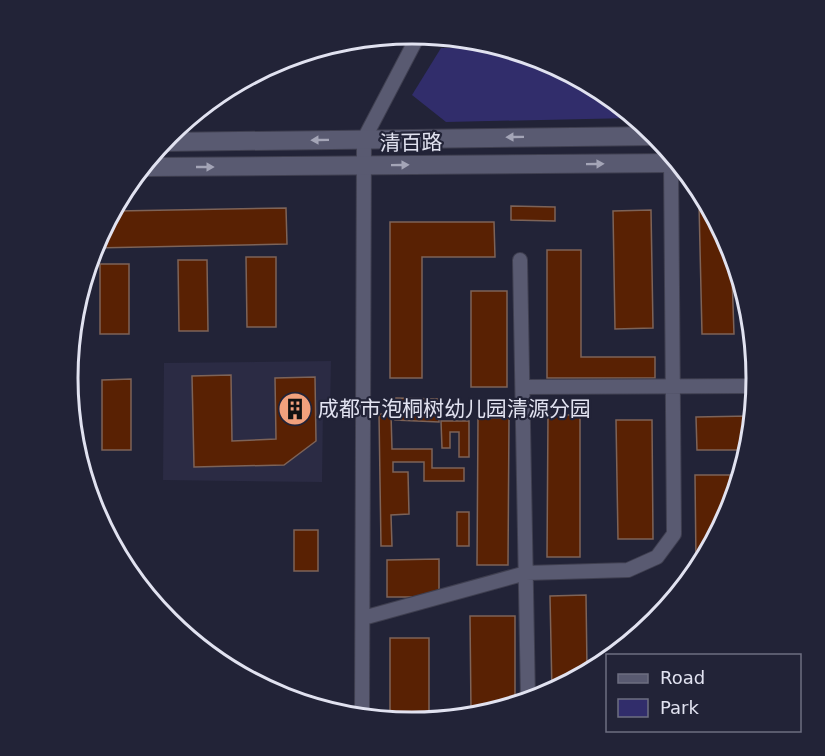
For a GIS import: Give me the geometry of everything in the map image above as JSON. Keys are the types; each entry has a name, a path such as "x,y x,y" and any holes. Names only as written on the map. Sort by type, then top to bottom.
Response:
{"street":[{"path":"363,709 364,139 414,44"},
{"name":"清百路","path":"175,142 643,136"},
{"name":"清百路","path":"153,167 669,163"},
{"path":"363,618 526,573 628,570 657,557 674,534 673,168"},
{"path":"520,260 528,692"},
{"path":"523,387 747,386"}],"shaded area":[{"path":"331,361 330,410 323,409 322,482 163,480 164,363"}],"green space":[{"path":"441,48 467,48 499,55 541,69 580,88 622,118 446,122 412,95"}],"building":[{"path":"511,206 555,207 555,221 511,220"},
{"path":"699,206 713,230 732,279 734,334 702,334"},
{"path":"286,208 287,244 104,248 123,211"},
{"path":"651,210 653,328 615,329 613,211"},
{"path":"390,222 494,222 495,257 422,257 422,378 390,378"},
{"path":"547,250 581,250 581,357 655,357 655,378 547,378"},
{"path":"246,257 276,257 276,327 247,327"},
{"path":"178,260 207,260 208,331 179,331"},
{"path":"100,264 129,264 129,334 100,334"},
{"path":"471,291 507,291 507,387 471,387"},
{"name":"成都市泡桐树幼儿园清源分园","path":"231,375 232,441 276,439 275,378 315,377 316,441 284,465 194,467 192,376"},
{"path":"131,379 131,450 102,450 102,380"},
{"path":"396,398 439,399 439,422 395,420"},
{"path":"379,414 391,414 392,449 432,449 432,468 464,468 464,481 424,481 424,462 393,462 393,472 408,472 409,514 391,515 392,546 381,546"},
{"path":"548,415 580,415 580,557 547,557"},
{"path":"745,416 739,450 697,450 696,417"},
{"path":"478,418 509,418 508,565 477,565"},
{"path":"616,420 652,420 653,539 618,539"},
{"path":"441,421 469,421 469,457 459,457 459,432 450,432 450,448 442,448"},
{"path":"695,475 730,475 730,482 722,506 696,556"},
{"path":"457,512 469,512 469,546 457,546"},
{"path":"294,530 318,530 318,571 294,571"},
{"path":"439,559 439,597 387,597 387,560"},
{"path":"586,595 587,663 552,682 550,596"},
{"path":"470,616 515,616 515,696 471,707"},
{"path":"390,638 429,638 429,712 390,712"}],"place":[{"name":"成都市泡桐树幼儿园清源分园","path":"295,409"}]}
